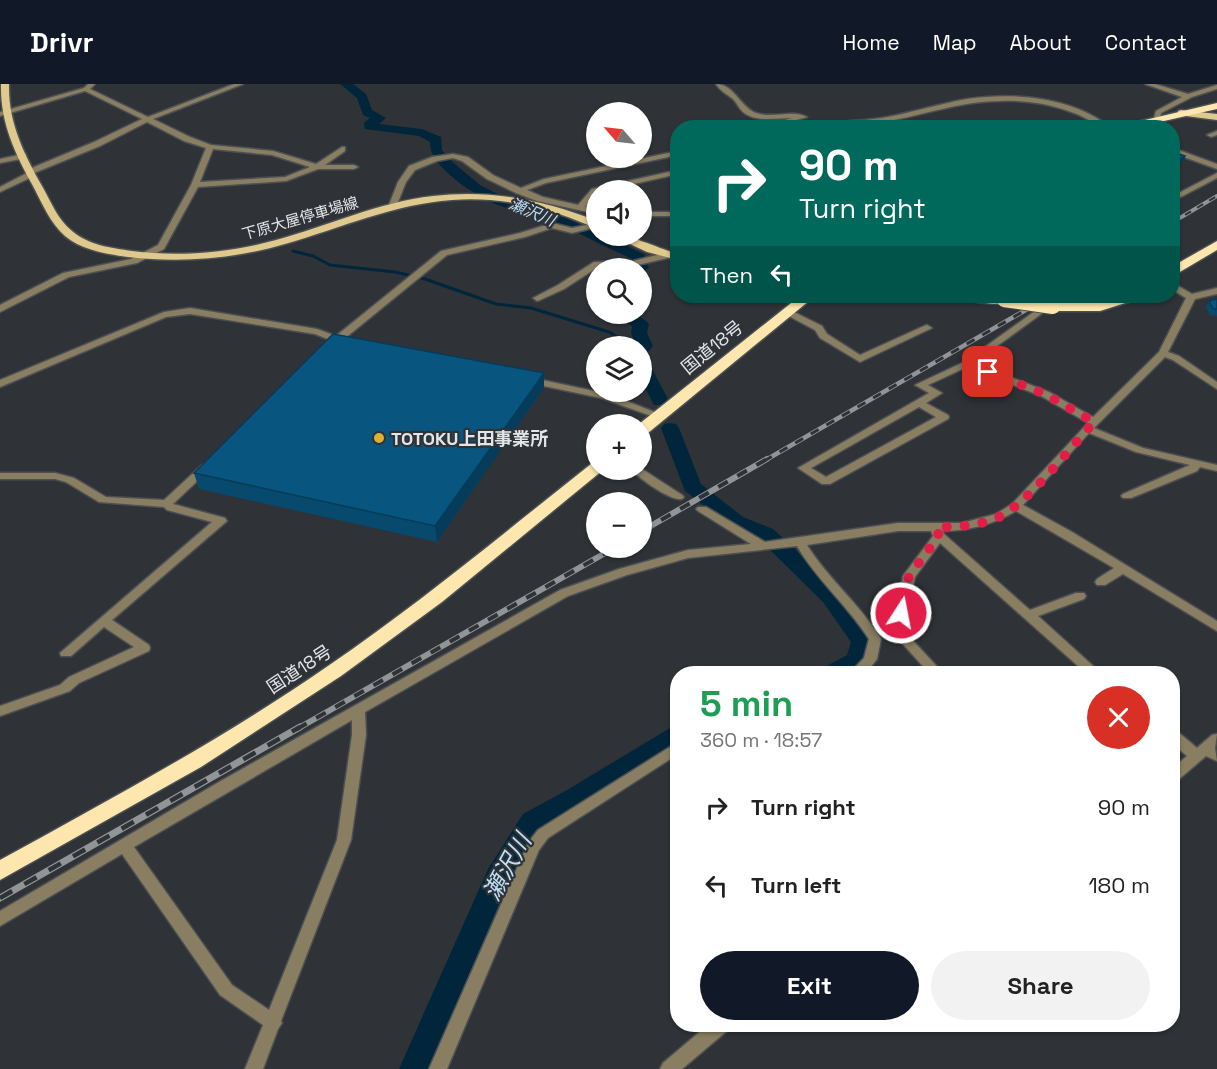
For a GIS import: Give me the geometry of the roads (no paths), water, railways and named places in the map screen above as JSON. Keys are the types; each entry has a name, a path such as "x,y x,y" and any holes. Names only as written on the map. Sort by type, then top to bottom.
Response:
{"highway":[{"path":"1149,120 1217,106"},
{"path":"1180,265 1217,245"},
{"name":"国道18号","path":"652,422 799,303"},
{"path":"1025,303 1053,307 1100,307 1112,303"},
{"name":"国道18号","path":"0,871 195,761 382,639 586,475"}],"main road":[{"name":"下原大屋停車場線","path":"5,84 2,114 30,173 63,229 83,243 102,250 144,256 194,257 250,249 280,242 393,205 428,199 505,198 541,204 586,221"},
{"path":"1181,113 1217,117"},
{"path":"646,246 670,255"}],"street":[{"path":"0,190 30,173 148,119 240,84"},
{"path":"719,84 750,113 778,118 804,117 792,120"},
{"path":"1148,84 1189,96"},
{"path":"2,114 89,86 187,139 210,147 273,153 317,166 354,167"},
{"path":"1157,118 1158,112 1189,96 1217,87"},
{"path":"1206,91 1217,96"},
{"path":"879,120 966,101 1005,99 1026,100 1077,111 1098,120"},
{"path":"0,309 66,275 134,261 161,247 195,185 210,147"},
{"path":"195,185 286,179 317,166 342,149"},
{"path":"1180,153 1217,167"},
{"path":"0,161 23,156"},
{"path":"393,205 402,182 412,168 435,159 453,156 465,159 490,177 519,191 540,199 586,209"},
{"path":"580,208 595,190 649,169 670,157"},
{"path":"519,191 544,181 649,169 670,171"},
{"path":"1180,195 1217,175"},
{"path":"652,214 670,214"},
{"path":"319,356 341,341 444,253 522,235 552,225 572,231 586,228"},
{"path":"537,298 561,287 597,264 607,267 670,257"},
{"path":"1180,290 1191,297 1217,291"},
{"path":"0,919 224,786 564,593 623,572 688,554 795,543 898,526 937,531 981,523 1000,516 1016,506 1091,425 1163,353 1191,297"},
{"path":"0,384 99,340 173,312 198,312 317,332 341,341"},
{"path":"788,312 819,328 823,336 860,358 927,328"},
{"path":"919,403 944,417 874,442 803,468 826,482 874,442 919,403 936,393 920,385 967,364 1038,312"},
{"path":"1163,353 1176,358 1217,386"},
{"path":"967,364 1045,394 1091,425 1140,450 1217,468"},
{"path":"517,378 604,396 660,416"},
{"path":"167,504 217,456"},
{"path":"1127,496 1217,460"},
{"path":"0,476 55,476 70,480 103,500 167,504 171,508 220,521 66,653"},
{"path":"650,480 678,497"},
{"path":"1016,506 1051,524 1217,627"},
{"path":"702,509 768,546"},
{"path":"937,531 1087,666"},
{"path":"930,666 898,632 909,576 937,531"},
{"path":"795,543 857,612 875,639 874,655 866,666"},
{"path":"1101,582 1122,569"},
{"path":"1028,615 1080,596"},
{"path":"0,711 65,688 74,680 144,648 104,621"},
{"path":"254,1069 344,840 359,735 357,711"},
{"path":"1180,771 1207,754 1217,739"},
{"path":"1180,740 1207,754"},
{"path":"438,1069 533,847 543,834 670,752"},
{"path":"125,846 226,990 274,1023"},
{"path":"669,1069 713,1032"}],"waterway":[{"name":"瀬沢川","path":"346,84 362,97 367,112 380,118 370,123 369,126 422,133 437,140 436,150 444,162 475,188 502,202 552,217 639,258"},
{"path":"293,251 313,256 330,265 395,272 425,279 496,304 531,308 616,336"},
{"name":"瀬沢川","path":"640,336 641,324"},
{"name":"瀬沢川","path":"652,385 660,401"},
{"name":"瀬沢川","path":"670,428 692,487 736,521 766,534 831,597 862,642 857,660 846,666"},
{"name":"瀬沢川","path":"414,1069 501,869 532,821 576,797 670,739"}],"railway":[{"path":"1180,218 1217,196"},
{"path":"764,461 1038,303"},
{"path":"652,525 767,459"},
{"path":"297,729 596,558"},
{"path":"0,898 300,727"}],"place":[{"name":"TOTOKU上田事業所","path":"379,438"}]}
